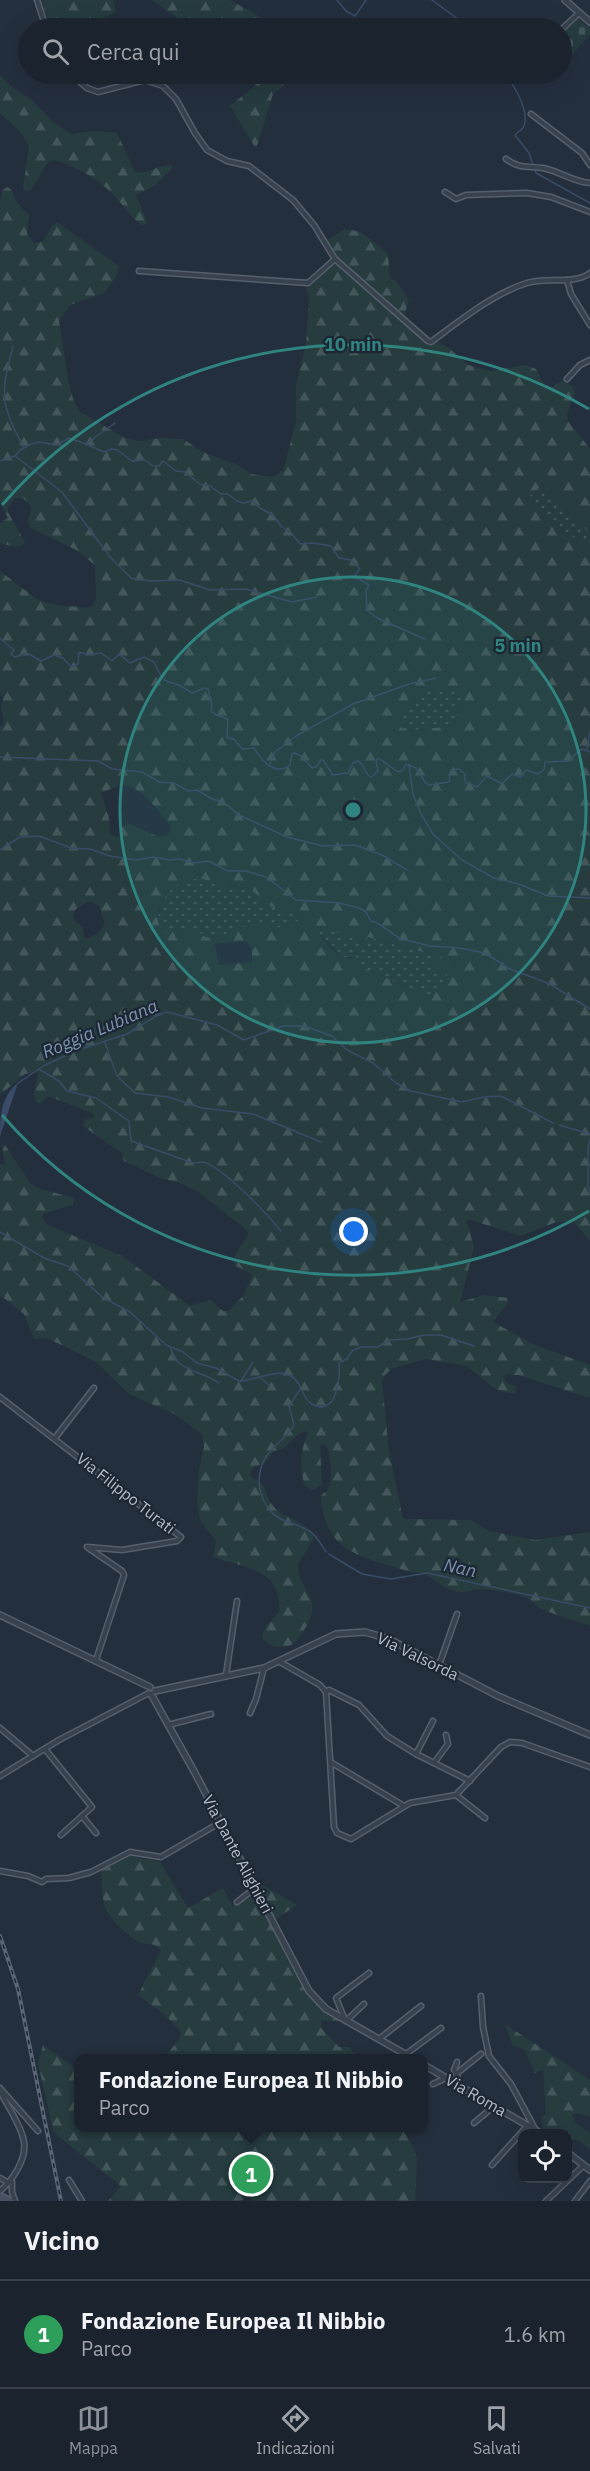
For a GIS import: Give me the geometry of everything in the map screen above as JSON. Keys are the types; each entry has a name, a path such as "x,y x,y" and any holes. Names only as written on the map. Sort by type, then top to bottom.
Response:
{"main road":[{"path":"0,2196 13,2201"}],"street":[{"path":"38,0 43,18"},
{"path":"565,0 590,22"},
{"path":"571,18 578,10"},
{"path":"82,84 98,92 129,84"},
{"path":"157,84 163,86 176,99 207,150 227,161 249,166 285,192 314,225 335,259 428,341 431,342 514,287 530,282 571,280 590,273"},
{"path":"531,114 582,153 590,165"},
{"path":"506,159 522,168 542,168 580,182 590,183"},
{"path":"445,192 456,199 466,195 531,194 551,197 590,212"},
{"path":"139,270 308,283 335,259"},
{"path":"567,280 571,294 590,325"},
{"path":"567,379 580,365 590,360"},
{"path":"55,1437 94,1388"},
{"name":"Via Filippo Turati","path":"0,1397 55,1437 181,1537 177,1541 122,1550 87,1547 122,1571 124,1575 96,1660"},
{"path":"226,1675 237,1601"},
{"path":"439,1666 457,1614"},
{"path":"0,1615 96,1660 139,1682 151,1691 0,1776"},
{"name":"Via Valsorda","path":"151,1691 264,1668 280,1662 319,1640 336,1634 365,1632 389,1639 498,1696 590,1735"},
{"path":"280,1662 320,1685 326,1692 334,1827 337,1833 344,1837 351,1839 357,1837 404,1806 456,1795 501,1747 510,1742 522,1743 590,1767"},
{"path":"250,1713 264,1668"},
{"path":"326,1692 329,1690 358,1705 387,1736 416,1754 470,1781"},
{"name":"Via Dante Alighieri","path":"151,1691 309,1991 319,2003 345,2020"},
{"path":"168,1725 211,1714"},
{"path":"416,1754 433,1721"},
{"path":"0,1728 33,1756"},
{"path":"434,1763 448,1744 446,1735"},
{"path":"45,1749 92,1807 61,1835"},
{"path":"331,1762 404,1806"},
{"path":"456,1795 485,1818"},
{"path":"82,1816 96,1833"},
{"path":"0,1871 28,1876 42,1882 46,1879 69,1878 99,1869 130,1852 161,1857 221,1822"},
{"path":"237,1902 255,1887"},
{"path":"369,1973 336,1998 345,2020 403,2054"},
{"path":"482,1996 483,2027 489,2056 511,2084 535,2129"},
{"path":"345,2020 364,2004"},
{"path":"379,2039 421,2006"},
{"path":"406,2054 441,2028"},
{"path":"456,2074 482,2054"},
{"path":"457,2062 454,2070 458,2078 457,2084"},
{"name":"Via Roma","path":"428,2068 535,2129"},
{"path":"433,2084 446,2078"},
{"path":"0,2090 38,2131"},
{"path":"0,2090 25,2143 20,2164 12,2179 0,2191"},
{"path":"474,2123 495,2106"},
{"name":"Via Roma","path":"492,2165 528,2124"},
{"path":"572,2157 590,2170"},
{"path":"546,2201 584,2165"},
{"path":"0,2178 9,2183"},
{"path":"12,2179 13,2201"},
{"path":"69,2180 82,2201"},
{"path":"575,2201 590,2181"}],"green space":[{"path":"41,0 113,0 116,12 102,18 47,18"},
{"path":"152,0 230,0 262,18 177,18"},
{"path":"573,15 590,29 590,34 572,55 572,18"},
{"path":"0,75 13,88 31,99 54,123 71,134 93,131 117,133 135,172 140,173 171,165 172,169 154,186 136,195 148,224 142,225 135,220 98,181 82,171 55,160 48,162 31,190 23,189 29,145 23,135 0,113"},
{"path":"284,84 284,86 273,94 256,149 230,106 256,85"},
{"path":"7,187 12,190 17,203 29,215 27,234 34,243 43,241 57,222 119,266 117,275 104,293 70,305 59,321 69,385 74,402 80,412 125,438 139,441 161,438 183,439 203,452 238,465 251,474 274,477 283,470 296,422 296,385 306,344 309,298 306,290 308,284 315,281 337,260 326,241 345,229 361,232 388,253 390,279 396,281 409,300 404,316 432,339 449,348 468,365 491,371 526,365 536,369 545,386 553,387 563,380 573,387 575,393 567,413 568,421 590,449 590,534 546,487 541,486 525,500 590,550 590,1241 572,1220 554,1223 520,1236 468,1219 474,1247 460,1302 484,1295 508,1298 508,1303 493,1322 535,1345 590,1365 590,1398 518,1375 506,1375 504,1377 507,1383 517,1387 515,1394 495,1389 467,1366 426,1359 393,1368 382,1381 389,1451 403,1519 471,1520 489,1531 536,1540 590,1532 590,1626 540,1608 523,1596 483,1589 454,1591 428,1576 377,1562 350,1550 330,1531 324,1516 321,1496 330,1485 331,1473 329,1453 325,1444 320,1446 322,1485 313,1490 304,1485 301,1459 308,1433 306,1431 300,1433 284,1448 273,1452 266,1462 253,1468 250,1474 253,1479 262,1484 277,1510 301,1523 314,1535 298,1564 299,1575 312,1603 309,1620 297,1641 292,1645 281,1647 270,1645 262,1637 266,1626 279,1612 279,1598 275,1587 260,1573 213,1557 216,1541 200,1520 197,1504 199,1470 204,1447 202,1434 174,1414 129,1394 96,1362 47,1338 34,1339 24,1314 0,1295 0,1164 5,1165 2,1146 5,1145 30,1183 40,1189 75,1198 72,1205 43,1214 42,1217 46,1224 122,1256 190,1306 210,1300 223,1311 228,1311 244,1295 252,1276 236,1266 234,1262 247,1236 248,1232 244,1228 197,1191 180,1183 160,1178 124,1161 122,1153 83,1126 85,1120 94,1117 92,1113 48,1096 37,1103 34,1094 38,1072 25,1074 0,1095 0,725 2,727 4,722 1,709 3,698 0,693 0,571 38,600 57,605 88,608 96,599 95,565 76,550 31,528 28,520 31,506 23,498 15,498 8,507 8,512 25,542 17,546 0,543 0,523 8,518 0,502 0,202 3,190","holes":["433,688 452,688 462,697 455,723 452,726 407,731 400,727 415,700","121,785 129,786 149,800 170,825 171,830 167,835 159,837 128,823 122,827 120,836 116,837 110,833 109,818 101,793","190,879 203,879 226,886 249,888 271,907 301,917 289,927 247,926 236,928 218,937 205,937 196,929 165,933 160,926 159,909 162,901 175,887","90,901 99,906 105,924 98,933 88,939 84,937 83,928 74,920 73,915 76,909","318,926 365,942 368,937 456,961 432,998 364,968 361,966 361,958 342,956 332,949 320,935","246,941 252,949 252,962 219,965 215,944"]},
{"path":"541,486 546,487 590,534 590,550 525,500"},
{"path":"441,687 452,688 462,697 455,723 452,726 406,731 399,727 414,700 426,691"},
{"path":"190,878 203,879 226,886 249,888 271,907 301,916 300,919 287,928 240,927 226,936 205,937 196,929 165,933 159,928 158,920 165,897 176,885"},
{"path":"318,925 365,942 367,937 456,961 432,998 364,968 361,966 361,958 343,957 317,931"},
{"path":"435,958 455,964 452,975 431,968"},
{"path":"129,1856 160,1862 188,1908 223,1888 233,1906 259,1883 297,1905 271,1922 304,1985 302,1986 325,2010 343,2022 321,2020 321,2028 339,2047 349,2047 355,2054 167,2054 180,2038 180,2030 164,2014 138,1995 161,1950 153,1945 137,1941 116,1924 104,1904 101,1870"},
{"path":"505,2024 590,2080 590,2117 577,2113 572,2115 577,2124 590,2133 590,2149 572,2139 572,2129 543,2129 542,2116 546,2114 543,2070 535,2073 524,2049 513,2046"},
{"path":"43,2045 74,2067 74,2132 404,2132 417,2159 415,2201 254,2201 247,2196 241,2201 108,2201 121,2186 53,2130 38,2063"}],"water":[{"path":"18,1083 0,1136 1,1114 5,1100"}],"waterway":[{"path":"337,0 346,11 355,16 366,0"},
{"path":"432,0 456,18"},
{"path":"511,84 520,99 525,115 523,128 515,135 529,153 536,173 590,203"},
{"path":"13,346 4,388 5,398 10,420 24,448"},
{"path":"115,423 86,444 104,452 117,450 132,461 145,460 153,466 159,466 163,461 176,471 185,472 200,484 210,486 221,494 228,494 243,503 253,501 273,515 300,544 313,543 331,546 339,558 351,560 360,569 356,577 369,585 366,591 367,610 379,619 425,639"},
{"path":"0,461 15,456 20,450 39,442 57,445 69,438 86,444"},
{"path":"15,456 62,492 110,557 131,578 151,581 180,580 210,590 246,589 292,602 317,597"},
{"path":"0,638 14,650 11,654 15,657 27,653 41,661 54,655 63,658 71,667 78,664 79,652 88,655 101,653 112,661 119,654 130,663 144,657 154,662 166,681 179,685 192,693 204,688 208,689 212,705 211,711 228,719 227,737 235,740 242,749 254,748 269,766 278,769 290,765 292,754 295,753 312,768 323,760 333,775 348,773 353,763 358,761 371,777 378,771 376,761 378,758 398,772 403,770 406,764 416,768 429,785 449,782 450,771 459,769 465,774 465,782 477,787 487,776 502,784 512,774 520,777 526,770 538,774 544,770 545,762 569,761 583,749 590,752"},
{"path":"269,766 275,752 296,736 353,704 409,684 436,678"},
{"path":"587,749 590,732"},
{"path":"0,757 98,761 112,769 142,772 159,782 174,783 188,791 197,790 225,803 239,815 287,837 323,846 355,845 382,855 407,870"},
{"path":"409,764 413,794 421,814 433,834 462,860 494,878 519,884 548,896 590,898"},
{"path":"0,850 20,837 39,836 71,848 90,849 110,856 135,860 154,857 169,860 180,859 194,863 208,861 228,871 246,871 266,877 296,900 339,903 359,908 366,912 371,921 380,924 402,939 430,946 460,948 485,953 510,969 550,984 590,1009"},
{"name":"Roggia Lubiana","path":"18,1083 45,1065 78,1050 127,1034 167,1012 217,1025 244,1040 283,1026 304,1026 332,1036 347,1050 373,1063 396,1083 411,1091 462,1102 501,1096 553,1123"},
{"path":"105,1043 117,1076 135,1093 168,1097 202,1108 253,1114 321,1142"},
{"path":"39,1069 59,1081 67,1091 96,1098 129,1121 131,1141 193,1163 203,1162 211,1165 233,1181 281,1231"},
{"name":"Roggia Lubiana","path":"559,1125 590,1134"},
{"path":"590,1140 588,1149 590,1192"},
{"path":"0,1232 44,1258 68,1266 102,1297 130,1312 166,1345 183,1352 197,1363 216,1368 239,1381 277,1373 289,1375 297,1381 308,1401 320,1407 332,1401 339,1377 339,1363 347,1359 352,1351 361,1347 377,1347 390,1340 424,1335 441,1335 474,1346"},
{"path":"171,1349 178,1362 219,1383"},
{"path":"241,1381 253,1362"},
{"path":"261,1378 270,1386"},
{"name":"Nan","path":"301,1388 289,1406 294,1425 264,1460 259,1484 263,1500 272,1513 312,1533 326,1552"},
{"name":"Nan","path":"329,1554 362,1574 391,1579 427,1573 590,1608"}],"railway":[{"path":"0,1936 18,1989 61,2201"}],"place":[{"name":"Fondazione Europea Il Nibbio","path":"251,2174"}]}
